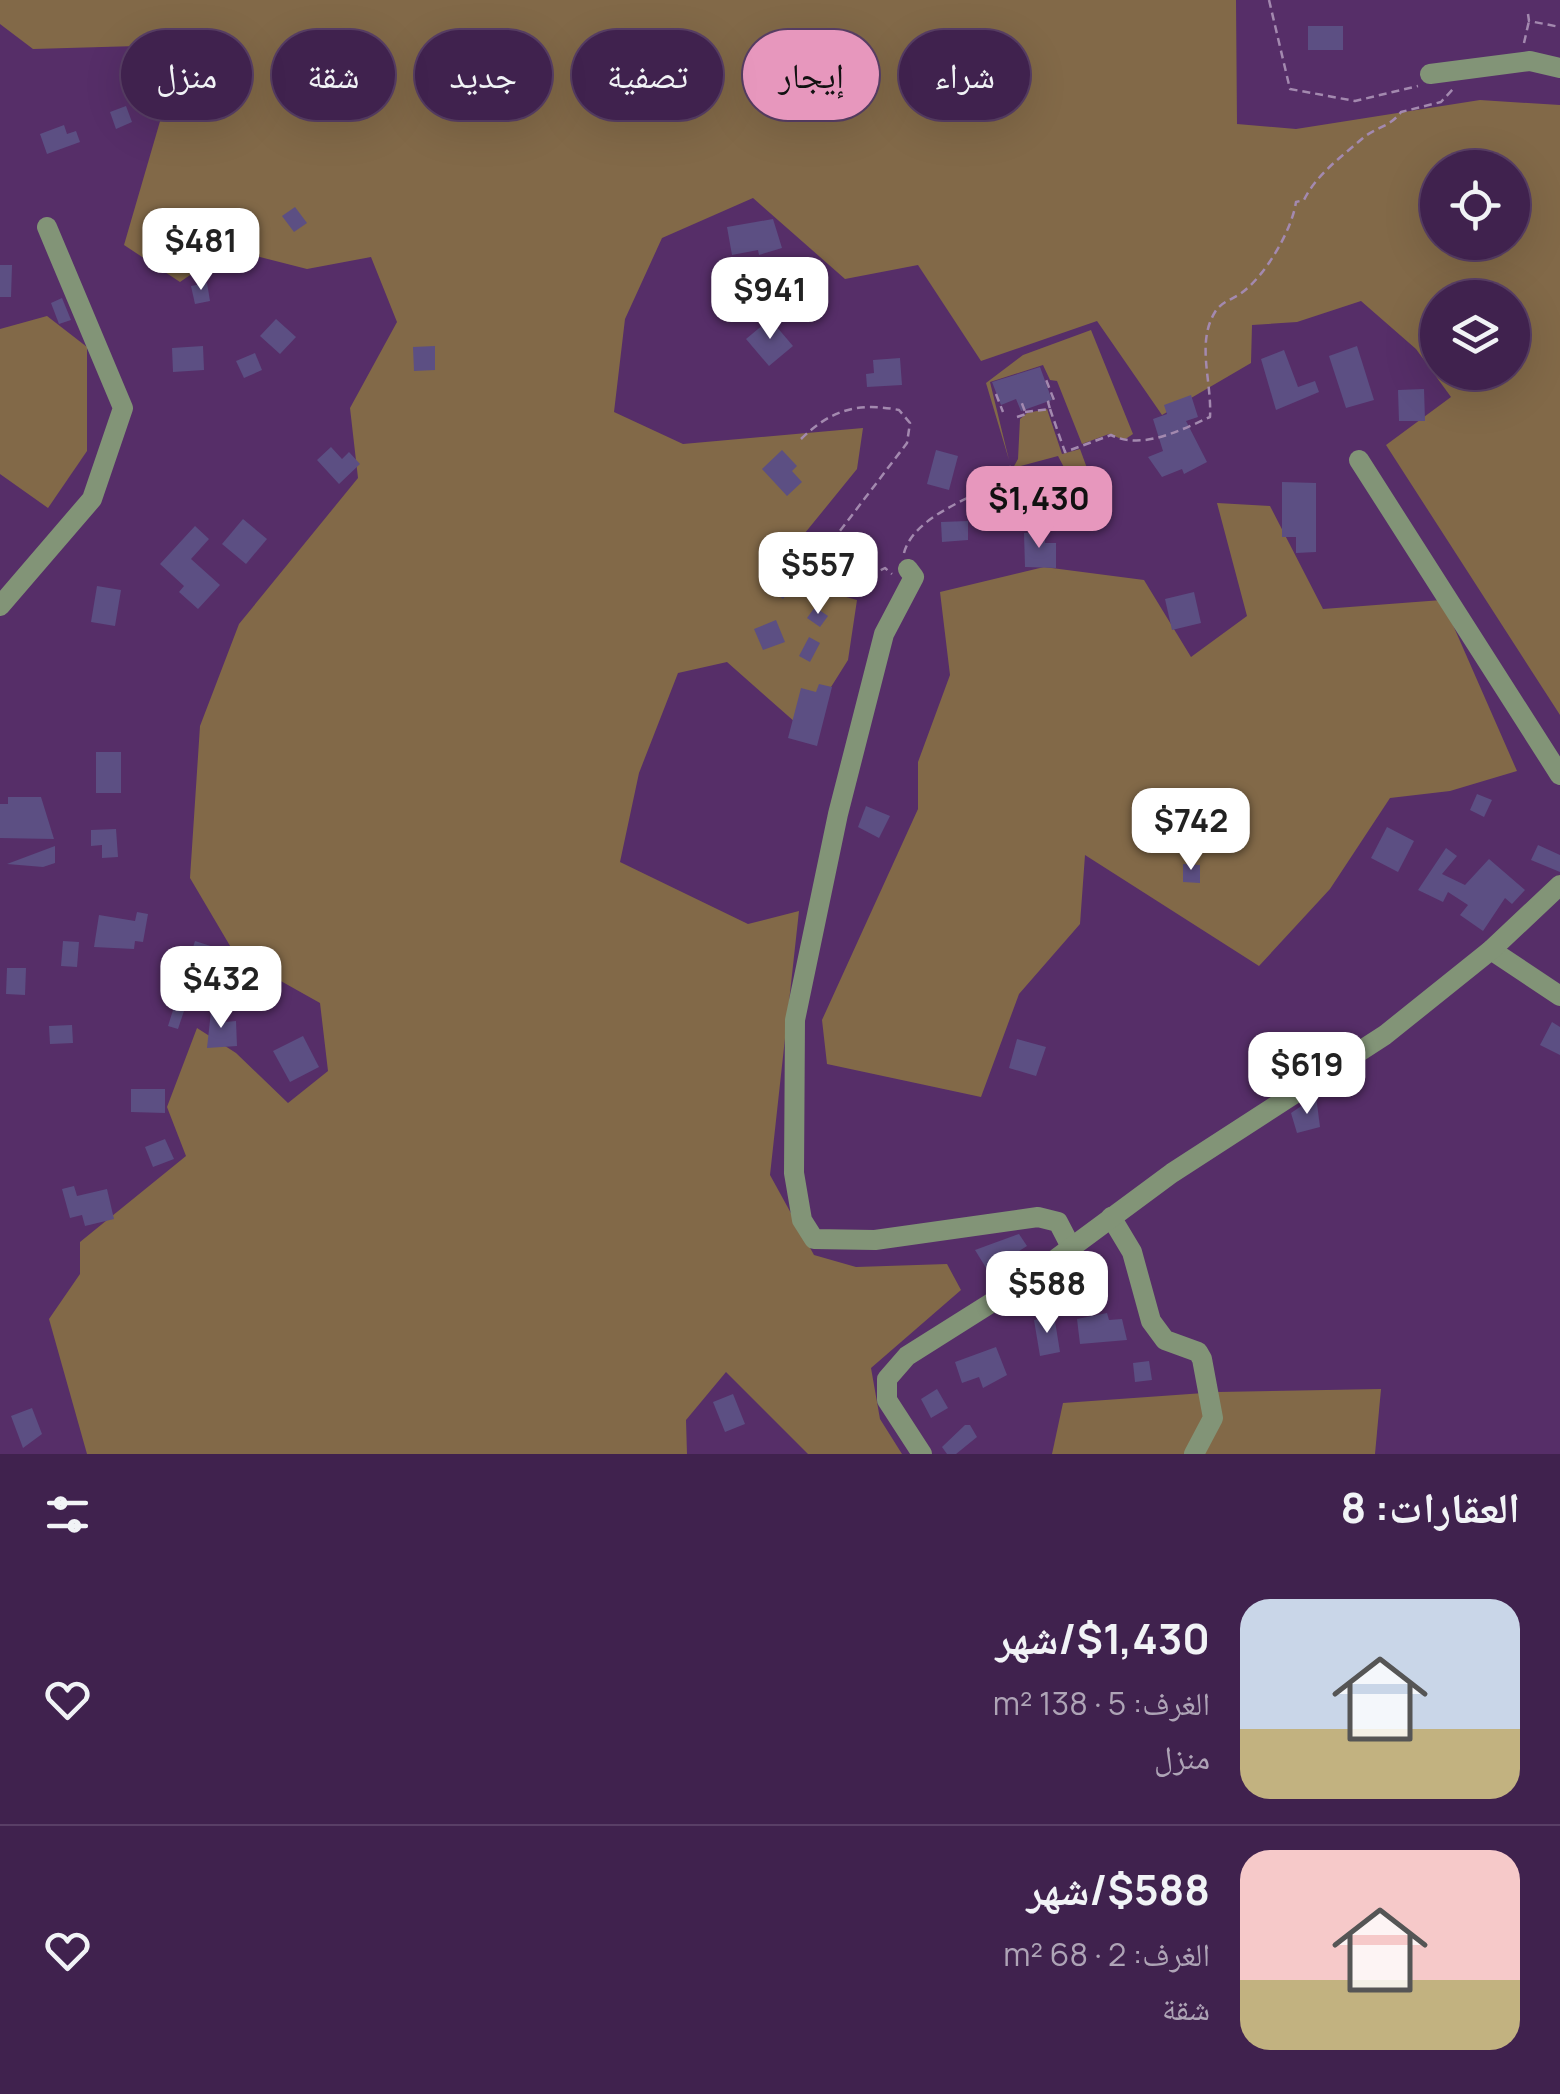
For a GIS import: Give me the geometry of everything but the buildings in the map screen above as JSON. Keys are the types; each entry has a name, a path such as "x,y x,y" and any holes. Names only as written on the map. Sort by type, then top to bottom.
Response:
{"street":[{"path":"1431,82 1530,61 1560,68"},
{"path":"0,606 92,499 123,408 47,227"},
{"path":"1359,460 1560,776"},
{"path":"906,580 884,634 838,814 813,949 800,988 793,1058 794,1154 802,1220 814,1240 875,1240 1038,1217 1058,1222 1071,1248"},
{"path":"922,1454 888,1400 887,1379 907,1356 1385,1035 1491,950 1560,885"},
{"path":"1491,950 1560,996"},
{"path":"1111,1216 1132,1252 1151,1322 1165,1340 1198,1352 1202,1359 1213,1418 1194,1454"}],"path":[{"path":"1045,377 1054,400 1048,402 1065,452 1111,435 1126,442 1164,437 1210,417 1212,393 1204,342 1212,314 1258,274 1294,222 1296,202 1304,200 1315,177 1344,159 1365,136 1392,124 1400,112 1440,102 1458,84 1431,82 1354,101 1290,89 1268,0"},
{"path":"1528,14 1522,53 1530,61"},
{"path":"1529,21 1560,28"},
{"path":"996,394 1003,412"},
{"path":"1021,400 1025,412"},
{"path":"801,439 824,417 855,406 899,410 910,422 907,443 814,565 808,579 814,595 828,596 885,568 902,582 906,580 906,544 933,518 998,483 1012,493 1045,503 1068,500 1092,488 1098,474"},
{"path":"1017,417 1050,409"},
{"path":"1011,466 1006,481 1012,493"}],"shaded area":[{"path":"0,0 1236,0 1237,124 1296,129 1480,100 1560,105 1560,715 1386,445 1451,397 1446,390 1530,390 1530,280 1420,280 1420,354 1361,301 1297,322 1252,325 1251,363 1162,415 1097,321 981,361 918,265 845,279 753,198 662,238 625,319 614,412 683,444 863,428 857,469 770,576 857,600 848,660 804,730 727,662 678,673 639,773 620,862 748,924 799,911 770,1175 814,1255 856,1267 947,1264 961,1290 871,1368 880,1419 902,1454 808,1454 726,1372 686,1420 687,1454 87,1454 49,1319 80,1274 80,1242 186,1156 167,1107 197,1028 236,1053 288,1103 328,1071 320,1003 236,956 190,878 200,726 239,624 358,478 350,408 397,322 371,257 307,269 228,249 180,282 124,245 160,120 252,120 252,30 121,30 121,46 33,49 0,24"},
{"path":"47,316 87,347 87,451 48,508 0,474 0,329"},
{"path":"1091,330 1133,434 1124,440 1109,434 1082,444 1057,381 1050,380 1043,365 990,382 1009,460 986,383 1023,355"},
{"path":"1047,409 1062,454 1080,449 1091,479 1077,492 1058,456 1013,468 1018,459 1020,419 1027,413"},
{"path":"1217,503 1270,506 1323,609 1442,600 1517,771 1450,791 1390,798 1330,889 1259,966 1085,855 1080,924 1019,994 981,1097 827,1064 822,1020 918,809 918,762 950,675 940,592 1044,567 1144,580 1191,657 1247,616"},
{"path":"1381,1389 1375,1454 1052,1454 1063,1403 1218,1392"}]}
